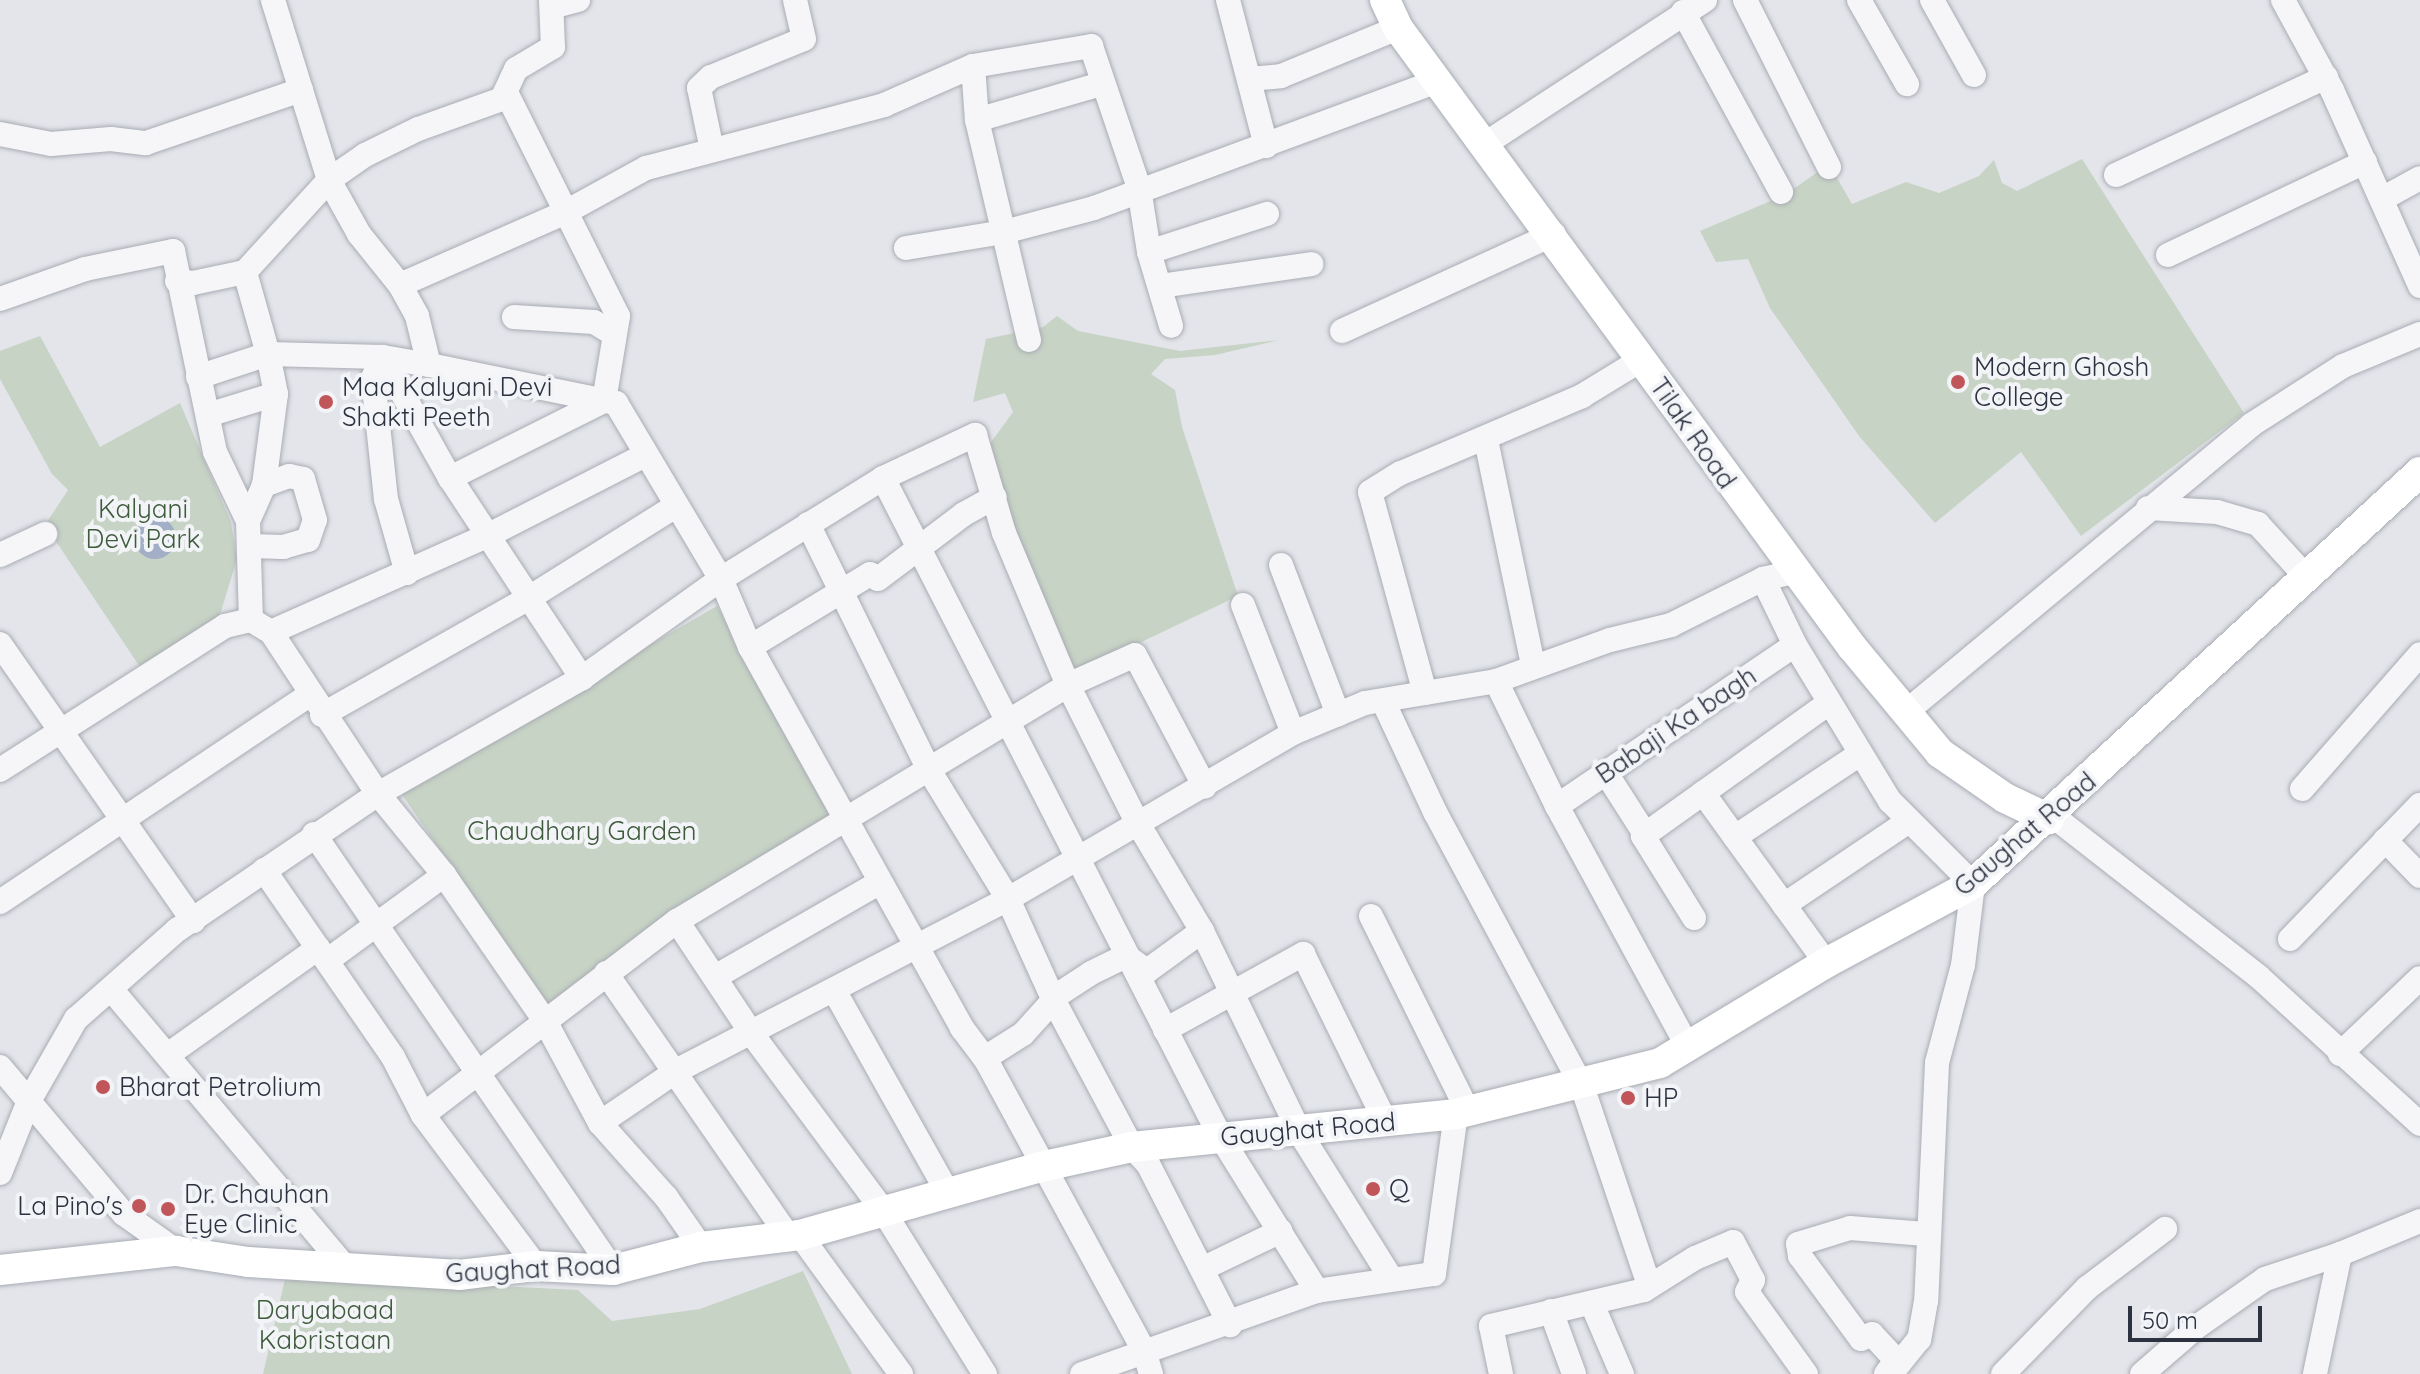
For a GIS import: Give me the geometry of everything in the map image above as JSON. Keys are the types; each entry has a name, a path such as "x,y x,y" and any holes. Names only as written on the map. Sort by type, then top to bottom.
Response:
{"main road":[{"name":"Tilak Road","path":"1385,0 1398,28 1554,234 1793,572 1940,753 2005,798 2051,817"},
{"name":"Gaughat Road","path":"0,1270 176,1251 248,1262 459,1275 536,1266 613,1270 701,1247 793,1234 884,1212 1040,1167 1132,1147 1220,1136 1300,1133 1462,1113 1582,1086 1660,1063 1826,963 1973,884 2051,817 2420,472"}],"street":[{"path":"273,0 329,180 359,234 400,285 424,333 429,365"},
{"path":"177,281 193,283 245,272 329,180 365,155 502,99 516,69 553,47 552,4 578,0"},
{"path":"712,150 699,88 711,77 804,39 795,0"},
{"path":"1228,0 1266,146"},
{"path":"1745,0 1829,167"},
{"path":"1859,0 1907,84"},
{"path":"1932,0 1974,75"},
{"path":"2283,0 2326,77 2420,286"},
{"path":"1485,144 1694,6 1781,192"},
{"path":"1249,79 1281,76 1398,28"},
{"path":"400,285 564,213 646,168 884,105 973,66 1091,46 1101,84 1139,188 1149,252 1171,326"},
{"path":"973,66 977,120 1029,340"},
{"path":"2116,175 2326,77"},
{"path":"906,248 1004,232 1094,208 1139,188 1266,146 1438,81"},
{"path":"977,120 1101,84"},
{"path":"0,134 51,144 111,139 146,143 301,90"},
{"path":"506,92 618,316 604,401"},
{"path":"2168,255 2365,162"},
{"path":"2382,199 2420,178"},
{"path":"1149,252 1267,214"},
{"path":"1342,331 1554,234"},
{"path":"0,299 85,269 173,251 198,377 211,414 215,452 248,521 261,626 378,794 444,875 545,1021 600,1123 666,1197 701,1247"},
{"path":"1161,286 1311,264"},
{"path":"245,272 276,394 264,485 248,521"},
{"path":"514,317 594,322 614,334"},
{"path":"1907,711 2148,508 2272,410 2343,366 2420,334"},
{"path":"198,377 268,354 382,357 616,403 674,507 721,579 750,647 916,946 985,1058 1040,1167 1148,1363"},
{"path":"382,357 450,478 582,678"},
{"path":"382,357 373,378 386,499 407,573"},
{"path":"1425,693 1368,497 1374,487 1582,396 1641,360"},
{"path":"211,414 276,394"},
{"path":"450,478 604,401"},
{"path":"0,1173 29,1101 76,1019 193,921 314,834 582,678 721,579 808,524 883,478 975,435 1004,533 1068,685 1137,822 1202,931 1300,1133 1391,1278"},
{"path":"1486,440 1533,665"},
{"path":"0,770 225,626 261,626 407,573 645,455"},
{"path":"251,546 308,540 315,520 303,479 289,476 264,485"},
{"path":"883,478 922,548 1008,724 1220,1136 1317,1291"},
{"path":"750,647 840,597 870,574 878,579 995,497"},
{"path":"0,902 120,817 315,705 529,598 674,507"},
{"path":"2148,508 2217,512 2258,524 2308,579"},
{"path":"808,524 840,597 929,770 1008,899 1055,1003 1132,1147 1148,1164 1189,1251 1204,1268 1230,1325"},
{"path":"0,555 45,534"},
{"path":"1281,565 1338,714"},
{"path":"600,1123 678,1070 1008,899 1293,733 1338,714 1383,701 1496,681 1533,665 1671,625 1763,579 1793,572"},
{"path":"1763,579 1795,645 1860,754 1906,823 1973,884 1963,965 1937,1063 1926,1234 1926,1301 1919,1339 1889,1374"},
{"path":"1243,605 1293,733"},
{"path":"0,644 193,921"},
{"name":"Babaji Ka bagh","path":"1557,806 1795,645"},
{"path":"2302,789 2420,654"},
{"path":"423,1115 677,921 1068,685 1135,655 1205,787"},
{"path":"1496,681 1557,806 1688,1047"},
{"path":"1383,701 1435,812 1582,1086 1649,1285"},
{"path":"1645,834 1829,703"},
{"path":"1735,837 1860,754"},
{"path":"1606,773 1694,918"},
{"path":"1703,793 1826,963"},
{"path":"2290,939 2420,805"},
{"path":"2051,817 2259,977 2420,1124"},
{"path":"1784,905 1906,823"},
{"path":"314,834 613,1270"},
{"path":"2385,840 2420,876"},
{"path":"264,870 393,1057 423,1115 536,1266"},
{"path":"169,1054 323,954 377,925 444,875"},
{"path":"715,977 880,882"},
{"path":"1082,1374 1148,1363 1230,1325 1317,1291 1434,1274 1462,1113 1371,916"},
{"path":"677,921 752,1034 884,1212 985,1374"},
{"path":"1126,956 1147,971 1202,931"},
{"path":"1165,1030 1303,954 1386,1123"},
{"path":"985,1058 1023,1034 1069,987 1126,956"},
{"path":"606,973 793,1234 901,1374"},
{"path":"2340,1054 2420,978"},
{"path":"111,989 169,1054 344,1266"},
{"path":"834,990 948,1193"},
{"path":"0,1067 124,1214 176,1251"},
{"path":"2142,1374 2195,1328 2265,1279 2340,1254 2420,1221"},
{"path":"1889,1374 1896,1360 1872,1334 1861,1339 1800,1256 1798,1244 1850,1228 1926,1234"},
{"path":"2003,1374 2087,1288 2165,1229"},
{"path":"1204,1268 1281,1231"},
{"path":"1501,1374 1491,1326 1592,1304 1649,1285 1733,1242 1753,1280 1747,1292 1806,1374"},
{"path":"2315,1374 2340,1254"},
{"path":"1592,1304 1622,1374"},
{"path":"1551,1311 1574,1374"}],"green space":[{"path":"2082,159 2244,413 2081,536 2021,452 1935,523 1859,436 1770,308 1748,259 1716,262 1700,231 1785,195 1829,164 1852,204 1906,182 1939,193 1979,176 1994,160 2002,183 2017,191"},
{"path":"1057,316 1078,331 1180,351 1279,340 1215,355 1165,359 1151,374 1175,390 1182,427 1238,596 1072,675 1031,580 989,445 1013,412 1005,393 973,402 986,339 1043,327"},
{"name":"Kalyani Devi Park","path":"40,336 100,447 180,403 231,522 237,559 219,618 144,673 45,525 68,490 52,474 0,379 0,351"},
{"name":"Chaudhary Garden","path":"717,606 834,814 547,1007 399,790"},
{"name":"Daryabaad Kabristaan","path":"803,1271 852,1374 263,1374 286,1275 578,1290 612,1321 700,1309"}],"water":[{"path":"155,517 170,523 176,538 170,553 155,559 140,553 134,538 140,523"}],"place":[{"name":"Modern Ghosh College","path":"1958,382"},
{"name":"Maa Kalyani Devi Shakti Peeth","path":"326,402"},
{"name":"Bharat Petrolium","path":"103,1087"},
{"name":"HP","path":"1628,1098"},
{"name":"Q","path":"1373,1189"},
{"name":"La Pino's","path":"139,1206"},
{"name":"Dr. Chauhan Eye Clinic","path":"168,1209"}]}
